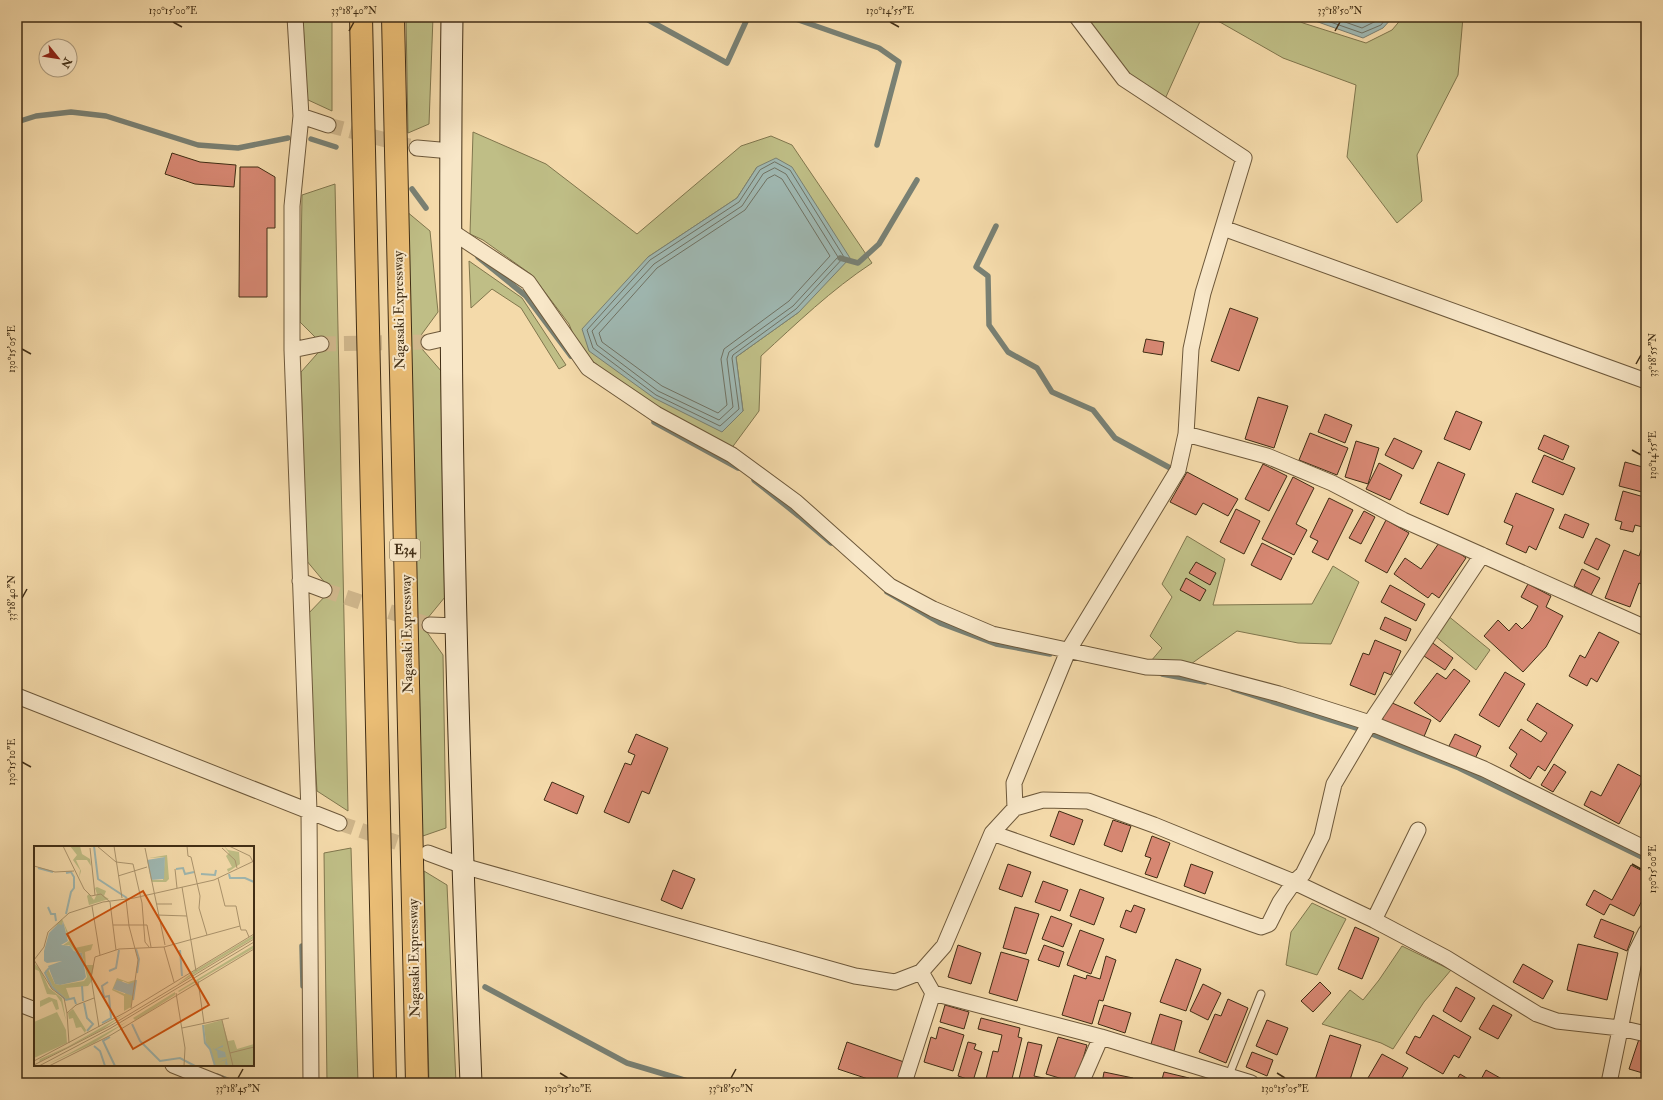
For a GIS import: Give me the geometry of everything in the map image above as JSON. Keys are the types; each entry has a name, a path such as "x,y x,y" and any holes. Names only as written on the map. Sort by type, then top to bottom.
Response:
{"highway":[{"name":"E34","path":"361,17 385,1083"},
{"name":"Nagasaki Expressway","path":"393,17 417,1083"}],"street":[{"path":"294,17 301,116 292,206 292,350 309,811 311,1083"},
{"path":"452,17 451,337 463,866 471,1083"},
{"path":"1015,808 1014,783 1068,651 1178,470 1186,434 1191,349 1203,293 1244,158 1124,79 1077,17"},
{"path":"301,116 328,125"},
{"path":"417,148 451,151"},
{"path":"1223,228 1646,381"},
{"path":"451,231 528,282 588,368 656,414 732,455 796,502 890,586 933,609 992,634 1146,667 1180,668 1279,694 1370,723 1484,769 1646,849"},
{"path":"429,342 451,337"},
{"path":"292,350 321,344"},
{"path":"1186,434 1267,456 1325,480 1403,520 1646,628"},
{"path":"992,833 1261,927 1269,924 1280,902 1294,882 1303,874 1322,836 1334,784 1370,723 1482,555"},
{"path":"300,581 324,590"},
{"path":"430,625 457,626"},
{"path":"17,696 340,823"},
{"path":"428,853 463,866 855,976 895,982 921,972 944,946 992,833 1015,808 1043,800 1088,801 1154,825 1294,882 1374,920 1446,958 1537,1014 1557,1021 1620,1028 1646,1034"},
{"path":"1374,920 1418,830"},
{"path":"1609,1083 1636,952 1646,932"},
{"path":"921,972 933,993 1101,1037 1251,1083"},
{"path":"904,1083 933,993"},
{"path":"17,1002 34,1010"},
{"path":"1081,1083 1101,1037"},
{"path":"176,1066 218,1083"}],"lane":[{"path":"1229,1075 1261,994"}],"shaded area":[{"path":"303,17 332,17 332,111 306,99"},
{"path":"406,17 433,17 429,124 408,133"},
{"path":"1084,17 1202,17 1165,99 1126,73"},
{"path":"1211,17 1292,17 1303,23 1366,43 1392,30 1403,17 1463,17 1458,75 1417,155 1422,201 1397,223 1347,157 1356,85 1283,58"},
{"path":"473,132 546,164 637,234 741,146 771,136 792,145 872,263 842,284 761,356 759,411 731,449 645,403 580,351 569,324 532,275 483,240 470,234","holes":["757,167 799,312 736,357 743,411 648,257 737,198"]},
{"path":"335,184 348,811 317,791 306,616 331,590 306,560 301,372 324,346 300,322 302,195"},
{"path":"406,211 430,231 438,312 416,342 442,372 445,597 422,625 443,655 446,828 420,837"},
{"path":"469,261 522,298 566,365 559,369 521,308 492,289 471,308"},
{"path":"1187,536 1225,559 1213,605 1312,604 1333,566 1359,582 1331,644 1298,643 1237,631 1191,664 1151,661 1162,648 1150,636 1172,597 1162,584"},
{"path":"1447,615 1490,650 1476,670 1434,635"},
{"path":"351,848 358,1083 327,1083 324,853"},
{"path":"424,871 447,885 456,1083 429,1083"},
{"path":"1312,903 1346,919 1317,975 1286,965 1291,932"},
{"path":"1402,946 1451,970 1424,1002 1393,1049 1381,1043 1322,1024 1350,990 1363,1000 1379,980"}],"water":[{"path":"1304,17 1393,17 1383,28 1363,38"},
{"path":"776,158 792,167 850,258 799,312 736,357 743,411 722,432 654,398 589,351 582,329 648,257 737,198 757,167"}],"building":[{"path":"172,153 200,162 236,165 234,187 195,184 165,174"},
{"path":"240,167 258,167 275,177 275,228 267,228 267,297 239,297"},
{"path":"1230,308 1258,318 1239,371 1211,361"},
{"path":"1146,339 1164,342 1162,355 1143,352"},
{"path":"1258,397 1288,406 1274,448 1245,439"},
{"path":"1456,411 1482,422 1470,450 1444,439"},
{"path":"1325,414 1352,425 1345,443 1318,432"},
{"path":"1310,433 1348,448 1337,475 1299,460"},
{"path":"1544,435 1569,446 1563,460 1538,449"},
{"path":"1394,438 1422,451 1413,469 1385,455"},
{"path":"1356,441 1379,448 1368,484 1345,477"},
{"path":"1544,455 1575,468 1563,495 1532,482"},
{"path":"1438,462 1465,474 1448,515 1420,503"},
{"path":"1625,462 1646,468 1646,493 1619,486"},
{"path":"1379,463 1402,475 1390,500 1366,489"},
{"path":"1263,464 1287,476 1269,511 1245,499"},
{"path":"1187,472 1238,499 1228,516 1203,503 1196,515 1170,502"},
{"path":"1293,477 1314,488 1296,524 1307,530 1294,555 1262,539"},
{"path":"1623,491 1644,497 1646,493 1646,528 1635,525 1633,532 1620,529 1622,522 1615,520"},
{"path":"1516,493 1554,509 1536,550 1529,546 1526,553 1506,544 1513,526 1504,522"},
{"path":"1329,498 1353,510 1328,560 1312,552 1318,541 1310,537"},
{"path":"1236,509 1260,521 1244,554 1220,542"},
{"path":"1364,511 1375,517 1361,544 1349,538"},
{"path":"1565,514 1589,524 1583,538 1559,528"},
{"path":"1386,520 1409,533 1387,573 1365,561"},
{"path":"1596,538 1610,545 1598,570 1584,563"},
{"path":"1441,540 1466,558 1439,598 1432,593 1428,598 1394,574 1405,558 1421,569"},
{"path":"1262,543 1292,558 1281,580 1251,565"},
{"path":"1643,545 1646,547 1646,580 1644,585 1639,583 1630,607 1605,598 1624,550 1639,556"},
{"path":"1196,562 1216,573 1210,585 1189,573"},
{"path":"1582,569 1600,578 1591,595 1574,586"},
{"path":"1186,578 1206,590 1200,601 1180,590"},
{"path":"1528,584 1551,596 1546,607 1563,616 1546,647 1523,672 1484,636 1498,620 1509,631 1516,623 1522,629 1530,621 1538,606 1521,597"},
{"path":"1390,585 1425,604 1416,621 1381,602"},
{"path":"1385,617 1411,629 1406,641 1380,629"},
{"path":"1599,632 1619,642 1597,682 1591,678 1587,686 1569,676 1580,655 1585,658"},
{"path":"1375,640 1401,651 1391,675 1384,672 1375,695 1350,685 1363,653 1369,655"},
{"path":"1430,641 1453,658 1445,670 1421,654"},
{"path":"1454,669 1470,681 1440,722 1414,703 1437,673 1446,679"},
{"path":"1505,672 1525,684 1499,727 1479,715"},
{"path":"1390,702 1431,720 1423,739 1382,720"},
{"path":"1537,703 1573,725 1545,771 1538,766 1530,779 1510,766 1517,754 1509,748 1521,729 1541,742 1547,733 1527,720"},
{"path":"636,734 668,748 649,794 642,791 629,823 604,812 625,763 631,765 635,755 628,752"},
{"path":"1455,734 1481,746 1474,761 1448,748"},
{"path":"1554,764 1566,772 1553,792 1541,785"},
{"path":"1618,764 1644,778 1619,824 1584,805 1591,791 1601,796"},
{"path":"552,782 584,796 577,814 544,800"},
{"path":"1059,811 1083,820 1074,845 1050,836"},
{"path":"1113,820 1131,826 1122,852 1104,845"},
{"path":"1152,836 1170,843 1157,878 1145,874 1151,858 1145,856"},
{"path":"1008,864 1031,872 1022,897 999,889"},
{"path":"1191,864 1213,872 1205,894 1184,886"},
{"path":"1631,865 1646,873 1646,893 1634,916 1610,904 1604,915 1586,905 1594,890 1612,900"},
{"path":"673,870 695,879 682,909 661,900"},
{"path":"1043,881 1068,890 1060,911 1035,902"},
{"path":"1080,889 1104,898 1094,925 1070,916"},
{"path":"1134,905 1145,909 1136,933 1120,927 1126,910 1131,912"},
{"path":"1015,907 1039,914 1026,954 1003,948"},
{"path":"1051,916 1072,924 1063,947 1042,939"},
{"path":"1601,919 1634,932 1627,951 1594,937"},
{"path":"1355,927 1379,938 1362,979 1338,969"},
{"path":"1080,930 1104,939 1091,974 1067,965"},
{"path":"1578,944 1618,953 1607,1000 1567,990"},
{"path":"958,945 981,953 971,984 948,977"},
{"path":"1044,945 1064,952 1059,967 1038,960"},
{"path":"1001,952 1029,960 1017,1001 989,993"},
{"path":"1106,956 1116,960 1103,1001 1099,1000 1092,1024 1062,1015 1074,975 1086,979 1087,975 1100,979"},
{"path":"1176,959 1201,969 1186,1011 1160,1002"},
{"path":"1523,964 1553,981 1543,999 1513,982"},
{"path":"1320,982 1331,993 1313,1012 1301,1001"},
{"path":"1203,984 1221,993 1208,1020 1190,1011"},
{"path":"1456,987 1475,998 1461,1022 1443,1011"},
{"path":"1228,999 1248,1008 1226,1063 1199,1052 1215,1014 1221,1016"},
{"path":"945,1005 969,1012 964,1029 940,1022"},
{"path":"1104,1005 1131,1013 1125,1033 1098,1024"},
{"path":"1493,1005 1512,1015 1498,1039 1479,1029"},
{"path":"1160,1014 1182,1021 1174,1051 1151,1044"},
{"path":"1433,1015 1471,1037 1459,1058 1454,1055 1443,1074 1406,1053 1415,1036 1420,1038"},
{"path":"981,1018 1020,1028 1018,1037 1022,1038 1011,1083 985,1083 993,1051 998,1052 1002,1035 978,1029"},
{"path":"1267,1020 1288,1028 1277,1055 1256,1046"},
{"path":"939,1027 964,1035 953,1071 924,1062 931,1037 936,1039"},
{"path":"1330,1035 1361,1045 1349,1083 1314,1083"},
{"path":"1058,1037 1087,1045 1076,1083 1046,1074"},
{"path":"1639,1039 1646,1042 1646,1074 1629,1069"},
{"path":"847,1042 904,1062 896,1083 876,1083 877,1082 838,1069"},
{"path":"968,1042 976,1044 974,1049 982,1052 973,1081 958,1076"},
{"path":"1028,1042 1042,1045 1034,1076 1048,1079 1047,1083 1018,1083"},
{"path":"1252,1052 1273,1060 1267,1076 1246,1067"},
{"path":"1382,1054 1408,1068 1399,1083 1365,1083"},
{"path":"1486,1070 1509,1083 1479,1083"},
{"path":"1104,1072 1133,1078 1132,1083 1102,1083"},
{"path":"1164,1072 1189,1078 1188,1083 1161,1083"},
{"path":"1460,1074 1475,1083 1455,1083"},
{"path":"1636,1078 1646,1082 1646,1083 1634,1083"}],"waterway":[{"path":"643,17 727,63 748,17"},
{"path":"790,17 879,48 899,62 877,145"},
{"path":"17,122 36,116 71,112 106,116 198,145 238,148 288,138"},
{"path":"311,139 336,147"},
{"path":"840,258 858,263 879,244 917,180"},
{"path":"412,189 426,208"},
{"path":"996,226 976,267 988,276 989,325 1008,352 1037,368 1052,392 1093,410 1115,438 1172,469"},
{"path":"478,257 526,296 571,356"},
{"path":"654,422 738,468"},
{"path":"754,480 831,543"},
{"path":"887,592 940,623 996,644 1050,654"},
{"path":"1162,674 1205,682"},
{"path":"1233,689 1359,729 1459,768 1646,859"},
{"path":"302,946 303,986"},
{"path":"485,987 627,1063 694,1083"},
{"path":"217,1076 235,1083"}],"tunnel":[{"path":"328,125 417,148"},
{"path":"321,344 429,342"},
{"path":"324,590 430,625"},
{"path":"339,823 420,850"}]}
